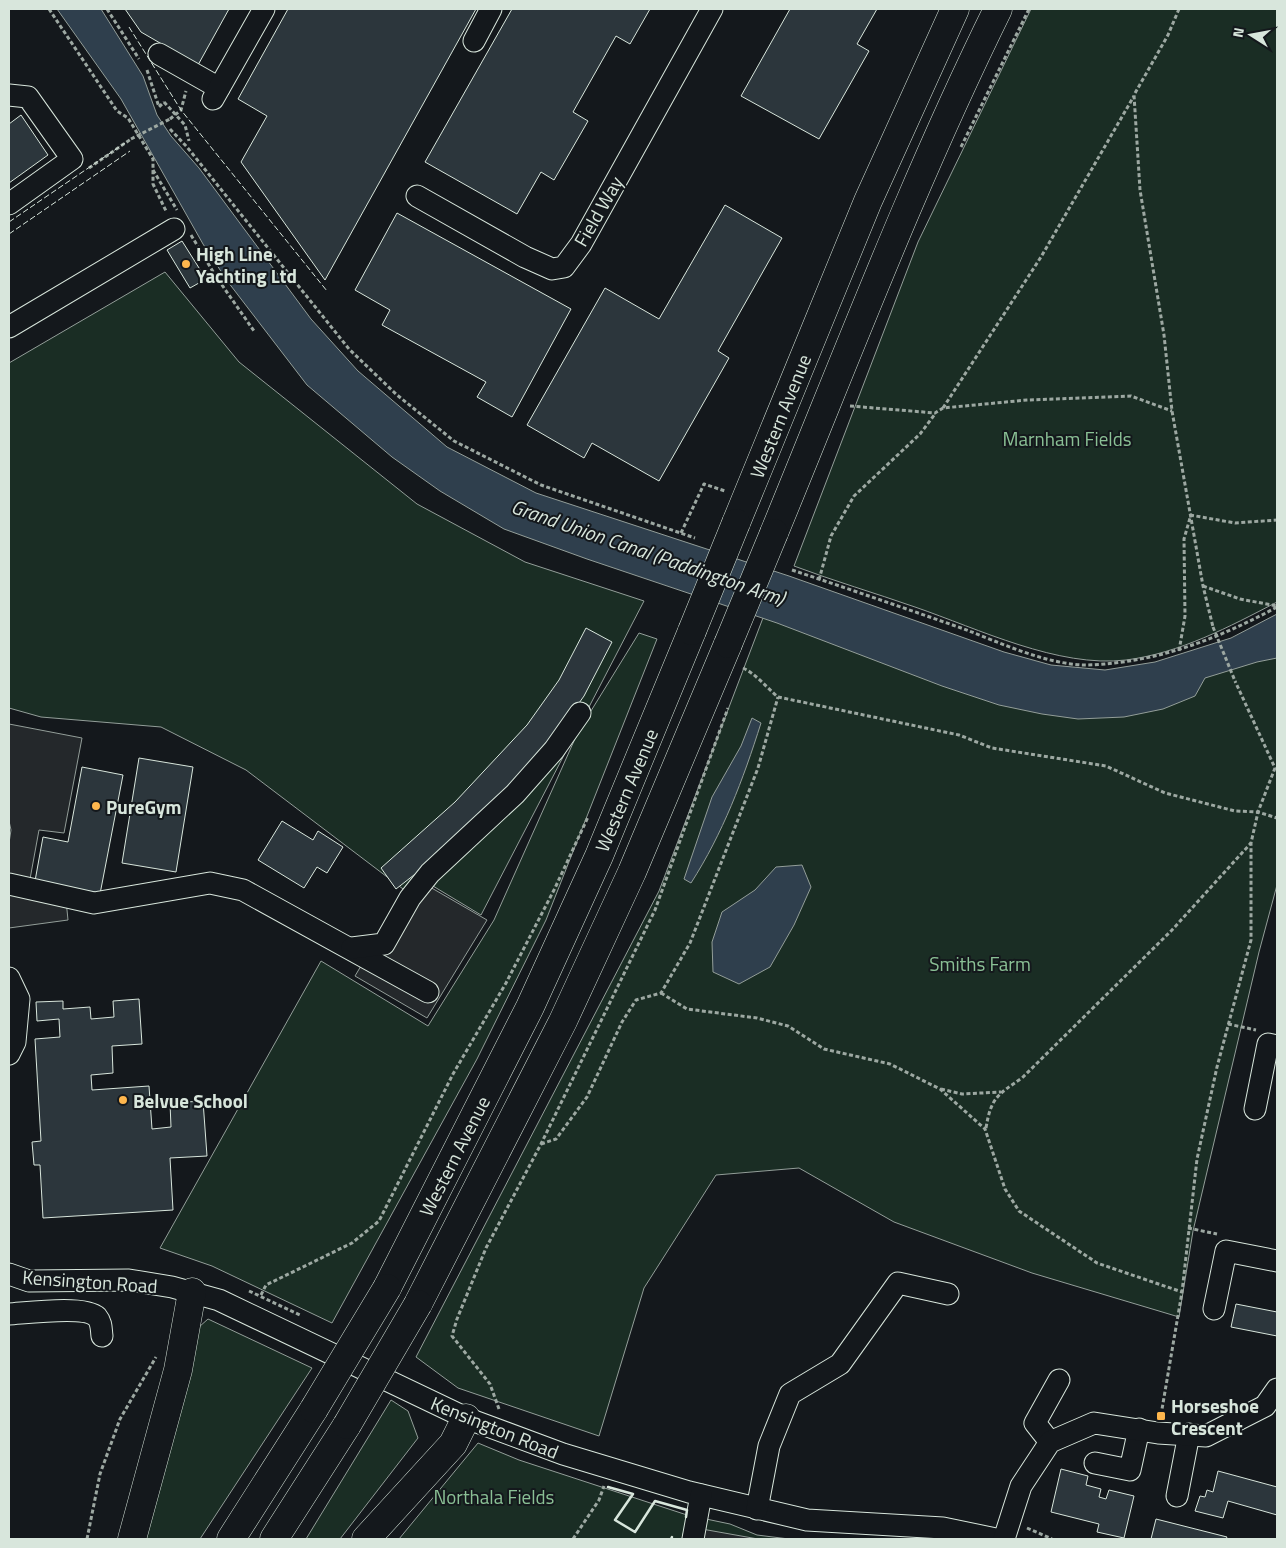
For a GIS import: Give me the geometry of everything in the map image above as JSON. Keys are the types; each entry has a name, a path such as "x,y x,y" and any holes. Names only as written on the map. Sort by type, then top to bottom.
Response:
{"highway":[{"name":"Western Avenue","path":"231,1539 314,1408 386,1288 530,1007 598,856 868,202 955,9"},
{"name":"Western Avenue","path":"274,1539 346,1425 418,1304 567,1012 736,651 774,533 901,220 966,73 998,9"},
{"path":"132,1539 178,1370 192,1292"},
{"path":"366,1539 453,1444 466,1418"}],"street":[{"path":"159,54 216,93 264,9"},
{"path":"474,41 491,9"},
{"name":"Field Way","path":"417,196 525,257 552,269 564,267 580,244 712,9"},
{"path":"9,95 28,97 72,159 9,204"},
{"path":"9,327 180,225"},
{"path":"352,948 384,944 410,898 430,873 515,794 554,750 580,713"},
{"path":"9,884 94,903 210,883 229,885 243,890 352,948 428,992"},
{"path":"9,978 19,999 16,1042 9,1054"},
{"path":"1255,1109 1268,1044 1277,1046"},
{"path":"1214,1308 1226,1251 1277,1261"},
{"name":"Kensington Road","path":"9,1274 29,1281 129,1280 192,1292 237,1307 416,1396 510,1436 609,1469 701,1495 821,1522 899,1532 943,1528 996,1539"},
{"path":"757,1509 769,1446 790,1394 840,1364 898,1283 948,1294"},
{"path":"9,1314 86,1312 96,1316 102,1336"},
{"path":"1050,1442 1035,1423 1059,1380"},
{"path":"1004,1539 1021,1486 1050,1442 1094,1423 1149,1431 1206,1436 1265,1406 1277,1388"},
{"path":"1095,1463 1130,1470 1149,1431"},
{"path":"1178,1496 1189,1434"},
{"path":"693,1539 701,1495"}],"path":[{"path":"49,9 117,111 128,118 153,159 153,184 254,331"},
{"path":"107,9 149,74 159,106 164,102 185,124 189,141 187,147"},
{"path":"819,580 831,536 854,496 920,434 935,413 943,408 1041,257 1168,35 1179,9"},
{"path":"131,139 178,116 188,88"},
{"path":"1134,95 1140,190 1164,335 1172,411 1203,586 1214,627 1235,681 1276,767 1258,812 1251,843 1251,940 1217,1067 1197,1159 1182,1292 1149,1431"},
{"path":"170,129 187,147 348,349 397,395 454,441 540,485 695,538"},
{"path":"153,170 180,225"},
{"path":"943,408 1028,400 1131,396 1172,411"},
{"path":"847,406 935,413"},
{"path":"680,534 704,484 725,491"},
{"path":"1190,515 1235,523 1277,520"},
{"path":"1180,651 1185,616 1184,539 1190,515"},
{"path":"792,570 1041,658 1085,665 1131,661 1180,651 1226,633 1277,606"},
{"path":"1203,586 1240,599 1277,606"},
{"path":"736,651 743,668 753,672 760,682 778,696 959,735 992,748 1106,766 1165,793 1235,811 1258,812 1277,818"},
{"path":"739,677 743,668"},
{"path":"541,1144 556,1138 587,1097 622,1022 636,1000 661,992 690,943 758,768 778,696"},
{"path":"499,1409 490,1384 452,1336 457,1319 486,1248 541,1144 655,910 729,705"},
{"path":"270,1299 261,1295 266,1286 352,1243 379,1221 453,1074 506,983 555,888 591,810"},
{"path":"1182,1292 1097,1263 1019,1211 1005,1189 985,1129 989,1106 1001,1092 1022,1078 1172,930 1251,843"},
{"path":"661,992 687,1009 757,1018 788,1026 824,1049 890,1064 940,1089 962,1094 1001,1092"},
{"path":"940,1089 985,1129"},
{"path":"86,1539 100,1474 120,1419 158,1354"},
{"path":"573,1539 600,1500 609,1469"},
{"path":"1024,1527 1052,1539"}],"green space":[{"name":"Marnham Fields","path":"1031,9 1277,9 1277,602 1204,638 1146,657 1100,661 1046,653 992,636 915,607 794,566 918,242"},
{"path":"165,272 239,362 417,504 525,562 644,601 481,915 423,880 407,892 246,770 161,727 41,717 9,708 9,363"},
{"name":"Smiths Farm","path":"766,610 971,688 1214,671 1277,653 1277,885 1259,952 1193,1231 1179,1317 1032,1273 894,1222 799,1168 716,1175 644,1288 599,1436 458,1388 416,1357 659,891"},
{"path":"639,633 657,639 546,920 477,1059 332,1323 212,1266 160,1248 321,961 428,1026 494,920 578,732"},
{"path":"208,1319 312,1368 200,1539 144,1539 199,1327"},
{"path":"391,1400 408,1411 418,1438 340,1539 306,1539"},
{"name":"Northala Fields","path":"478,1443 519,1460 687,1515 730,1524 757,1535 789,1539 399,1539"}],"shaded area":[{"path":"9,724 82,738 64,833 39,830 28,890 66,900 68,920 9,928 9,843 11,830 9,821"},
{"path":"423,883 487,920 427,1018 355,976 403,895"},
{"path":"685,1526 758,1539 682,1539"}],"water":[{"name":"Grand Union Canal (Paddington Arm)","path":"57,9 101,9 143,76 157,115 171,136 199,168 311,319 358,371 447,447 536,493 789,576 1004,652 1051,665 1105,670 1155,662 1231,638 1277,614 1277,658 1205,678 1195,696 1163,709 1124,717 1078,719 1042,714 999,705 942,686 777,623 504,529 440,491 392,457 307,385 228,282 203,244 121,99"},
{"path":"752,718 761,723 747,765 713,845 691,883 684,879 712,797 741,746"},
{"path":"802,865 811,887 794,925 770,967 739,984 713,972 712,942 722,912 755,890 776,867"}],"building":[{"path":"125,9 229,9 198,65 141,32"},
{"path":"288,9 476,9 325,280 241,162 267,116 238,99"},
{"path":"512,9 650,9 630,44 616,36 573,112 588,121 554,180 541,172 517,214 425,162"},
{"path":"790,9 877,9 857,44 869,51 819,139 741,96"},
{"path":"21,115 48,155 9,183 9,124"},
{"path":"725,205 782,238 718,351 729,358 659,481 592,443 584,458 527,425 605,288 659,319"},
{"path":"397,213 571,309 512,417 477,397 486,382 382,325 390,310 355,290"},
{"name":"High Line Yachting Ltd","path":"182,241 206,279 190,288 167,250"},
{"path":"586,628 612,642 584,696 550,744 437,857 396,889 381,868 455,802 527,725 559,680"},
{"path":"139,758 193,767 176,872 122,863"},
{"name":"PureGym","path":"82,767 123,775 100,894 35,881 43,837 68,842"},
{"path":"282,821 313,840 318,831 343,847 327,873 317,867 304,888 258,860"},
{"path":"139,999 142,1044 112,1046 113,1073 91,1075 92,1090 149,1086 152,1129 171,1127 170,1103 203,1101 207,1156 170,1158 173,1210 43,1218 40,1165 34,1165 32,1142 41,1141 35,1039 60,1037 59,1019 37,1021 36,1002 63,1001 63,1009 90,1007 91,1019 114,1017 113,1001"},
{"path":"1236,1304 1277,1312 1277,1336 1231,1327"},
{"path":"1061,1469 1088,1476 1086,1485 1101,1489 1099,1497 1106,1499 1109,1490 1134,1496 1124,1538 1097,1532 1099,1524 1051,1512"},
{"path":"1218,1471 1277,1487 1277,1515 1228,1501 1223,1518 1195,1511 1200,1496 1205,1497 1207,1490 1213,1492"},
{"path":"1156,1519 1227,1537 1226,1539 1151,1539"}],"fence":[{"path":"129,27 181,110 327,291"},
{"path":"9,222 125,143"},
{"path":"9,234 130,151"}],"wall":[{"path":"608,1487 633,1494 615,1520 635,1532 655,1501 687,1510 686,1517"}],"place":[{"name":"High Line Yachting Ltd","path":"186,264"},
{"name":"PureGym","path":"96,806"},
{"name":"Belvue School","path":"123,1100"},
{"name":"Horseshoe Crescent","path":"1161,1416"}]}
